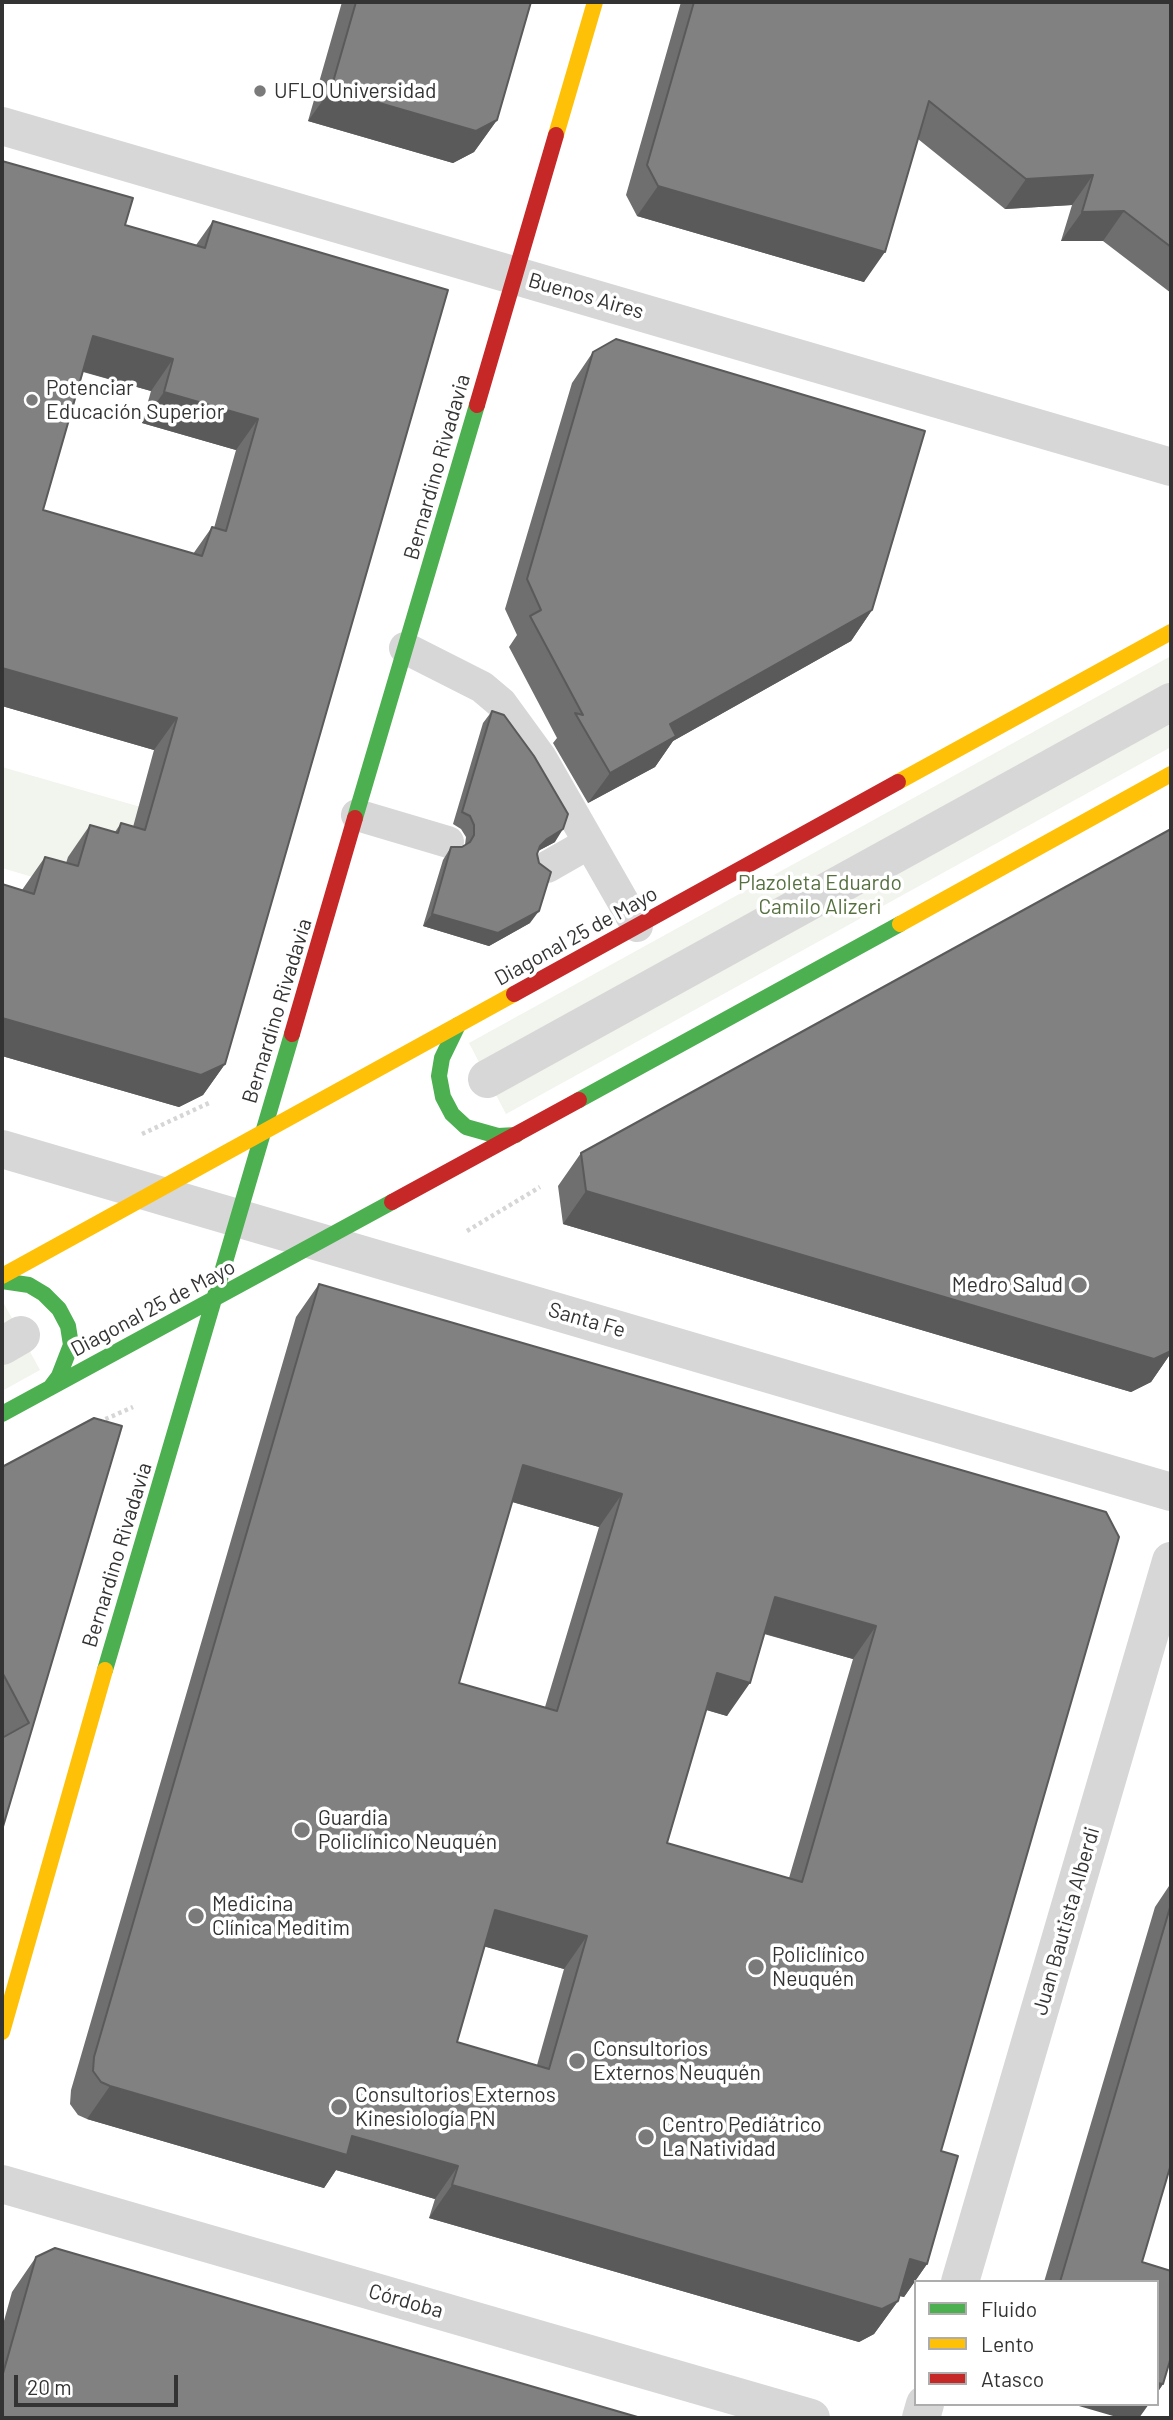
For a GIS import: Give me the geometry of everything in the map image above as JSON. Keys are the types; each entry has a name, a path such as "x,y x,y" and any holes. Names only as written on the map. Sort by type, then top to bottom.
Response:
{"main road":[{"name":"Bernardino Rivadavia","path":"2,2032 100,1688 595,2"},
{"name":"Diagonal 25 de Mayo","path":"2,1278 151,1193 1171,632"},
{"name":"Diagonal 25 de Mayo","path":"2,1414 516,1135 1171,774"},
{"path":"458,1024 442,1058 439,1076 443,1097 452,1114 466,1127 498,1136 516,1135"},
{"path":"2,1278 29,1285 44,1294 59,1309 68,1325 71,1345 62,1369 50,1388"}],"street":[{"name":"Buenos Aires","path":"2,125 1171,467"},
{"path":"487,1079 1171,702"},
{"name":"Santa Fe","path":"2,1149 1171,1492"},
{"name":"Juan Bautista Alberdi","path":"961,2280 1171,1561"},
{"name":"Córdoba","path":"2,2184 811,2418"}],"lane":[{"path":"405,648 482,687 497,698 541,758 637,926"},
{"path":"357,815 448,842"},
{"path":"547,867 589,843"}],"path":[{"path":"142,1135 216,1099"},
{"path":"467,1231 540,1187"},
{"path":"98,1422 134,1407"}],"green space":[{"name":"Plazoleta Eduardo Camilo Alizeri","path":"1171,656 1171,747 506,1114 469,1043"},
{"path":"2,767 158,812 60,885 2,868"},
{"path":"2,1300 40,1370 2,1391"}],"building":[{"path":"356,2 531,2 497,120 476,131 331,89"},
{"path":"694,2 1171,2 1171,247 1124,211 1082,212 1093,175 1026,179 929,101 885,252 658,186 647,165"},
{"path":"2,161 133,198 125,225 205,248 213,221 448,290 225,1064 201,1075 2,1018 2,884 34,894 45,857 78,866 90,825 118,833 121,823 145,830 177,718 2,668","holes":["93,336 173,359 164,392 258,419 226,531 212,527 202,556 43,510"]},
{"path":"616,339 925,431 872,610 670,724 676,736 610,773 575,713 583,715 530,616 541,610 527,579 593,352"},
{"path":"492,711 504,715 534,756 568,814 563,829 547,839 537,854 539,863 551,872 539,911 498,933 432,914 451,847 462,847 470,842 474,835 470,816 462,812"},
{"path":"1171,829 1171,1351 1154,1359 586,1191 581,1153"},
{"path":"319,1284 1106,1512 1119,1537 941,2151 958,2156 927,2264 910,2259 898,2301 882,2309 452,2185 458,2166 352,2136 347,2155 110,2086 101,2082 93,2071 94,2057","holes":["523,1465 622,1494 557,1711 459,1683","775,1597 876,1626 802,1882 667,1843 717,1673 750,1683","495,1910 587,1936 549,2069 457,2042"]},
{"path":"94,1418 122,1426 2,1830 2,1738 29,1723 2,1672 2,1467"},
{"path":"1171,1904 1171,2164 1142,2262 1171,2271 1171,2357 1163,2384 1159,2383 1159,2280 1061,2280"},
{"path":"55,2248 641,2418 2,2418 2,2377 36,2257"}],"traffic: fast":[{"path":"355,818 477,405"},
{"path":"579,1100 900,924"},
{"path":"458,1025 442,1058 439,1076 443,1097 452,1114 466,1127 498,1136 516,1135"},
{"path":"105,1670 292,1034"},
{"path":"2,1414 392,1202"},
{"path":"2,1281 29,1285 44,1294 59,1309 68,1326 71,1345 59,1376 50,1388"}],"traffic: slow":[{"path":"556,135 595,2"},
{"path":"898,782 1171,632"},
{"path":"900,924 1171,774"},
{"path":"2,1276 514,994"},
{"path":"2,2032 105,1670"}],"traffic: jam":[{"path":"477,405 556,135"},
{"path":"514,994 898,782"},
{"path":"292,1034 355,818"},
{"path":"392,1202 579,1100"}],"place":[{"name":"UFLO Universidad","path":"260,91"},
{"name":"Potenciar Educación Superior","path":"32,400"},
{"name":"Medro Salud","path":"1079,1285"},
{"name":"Guardia Policlínico Neuquén","path":"302,1830"},
{"name":"Medicina Clínica Meditim","path":"196,1916"},
{"name":"Policlínico Neuquén","path":"756,1967"},
{"name":"Consultorios Externos Neuquén","path":"577,2061"},
{"name":"Consultorios Externos Kinesiología PN","path":"339,2107"},
{"name":"Centro Pediátrico La Natividad","path":"646,2137"}]}
